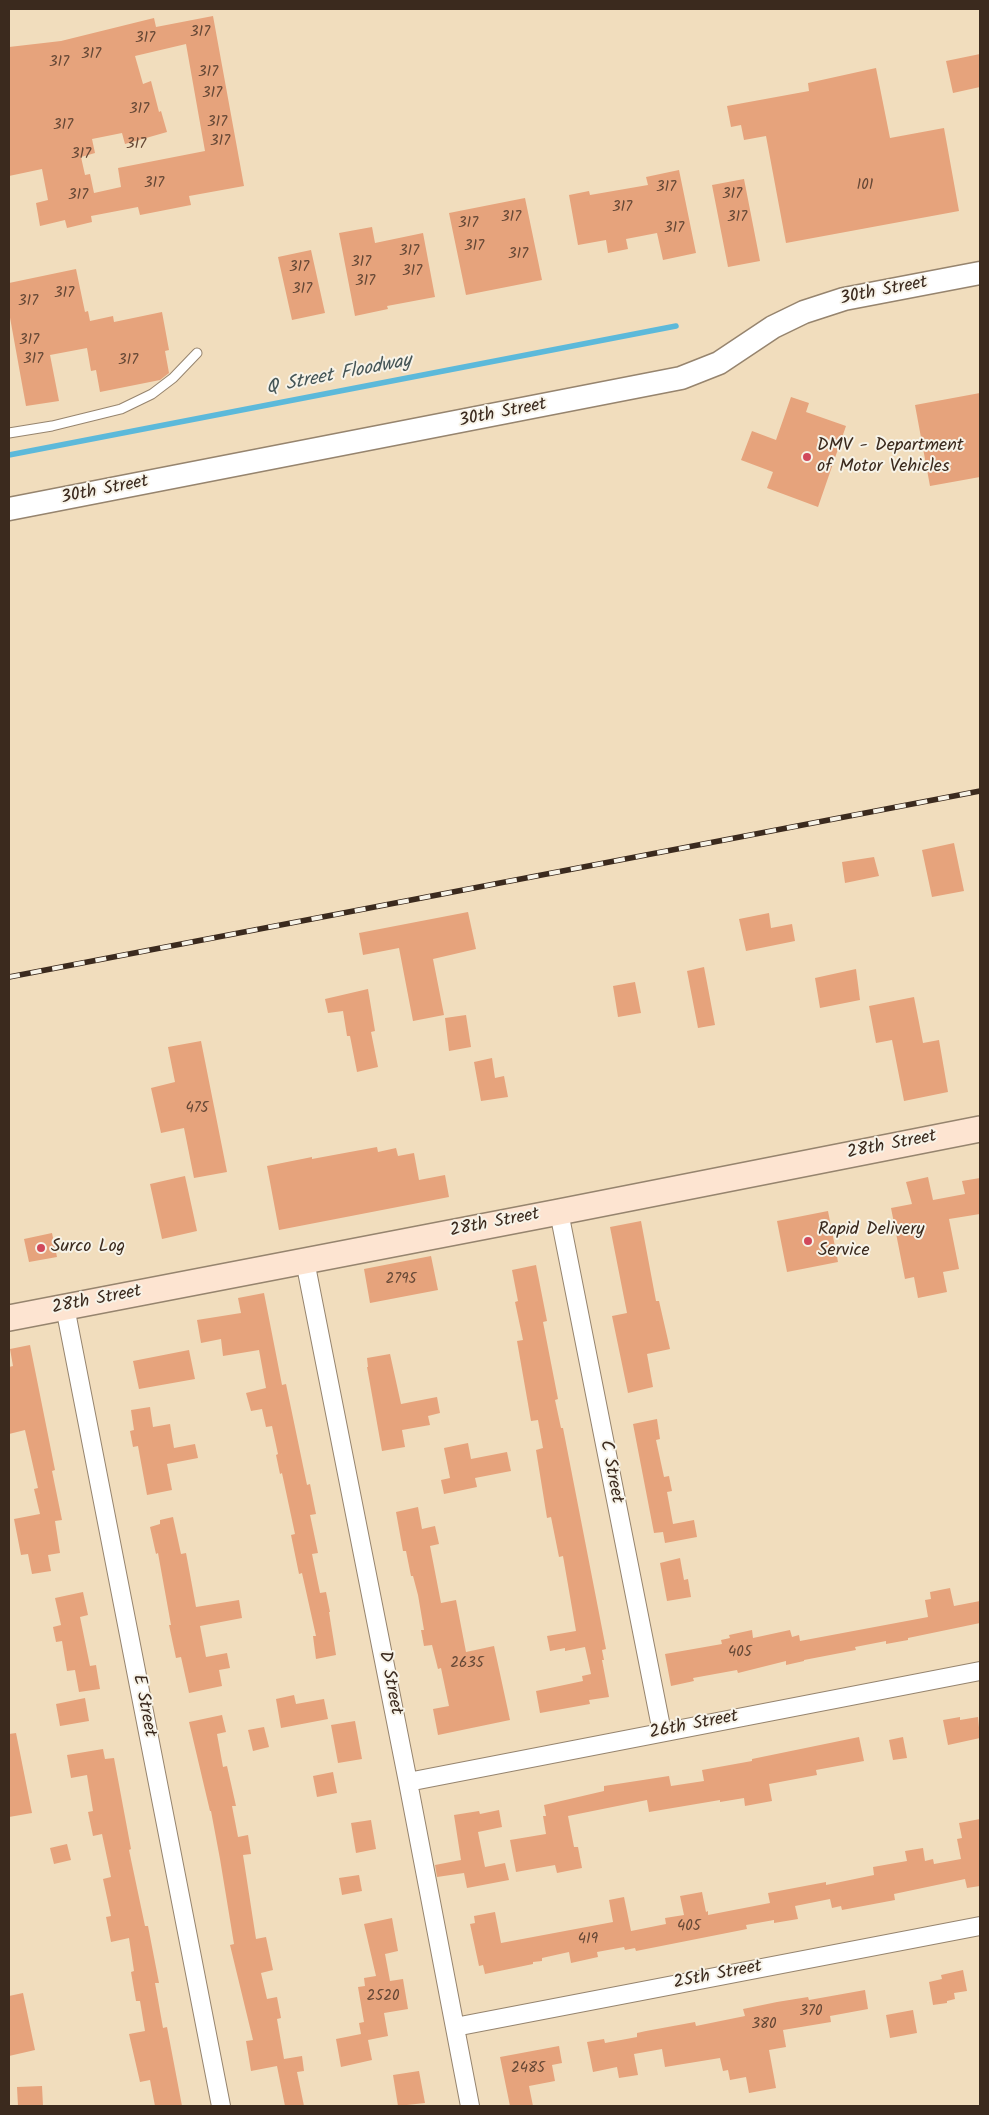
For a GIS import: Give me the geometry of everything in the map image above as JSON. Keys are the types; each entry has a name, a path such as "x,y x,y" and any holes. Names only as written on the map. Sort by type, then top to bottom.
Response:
{"main road":[{"name":"28th Street","path":"9,1318 980,1129"}],"street":[{"name":"30th Street","path":"9,509 681,378 718,363 773,327 804,312 844,299 980,273"},
{"name":"C Street","path":"559,1212 662,1732"},
{"name":"D Street","path":"304,1261 408,1782 470,2106"},
{"name":"E Street","path":"65,1307 220,2106"},
{"name":"26th Street","path":"408,1782 980,1671"},
{"name":"25th Street","path":"455,2027 980,1926"}],"lane":[{"path":"9,433 52,426 121,409 159,389 174,378 197,353"}],"building":[{"path":"213,16 244,186 189,196 191,205 140,215 138,207 91,216 92,222 67,228 65,220 40,226 36,203 48,200 42,169 9,176 9,47 61,41 154,18 156,27","holes":["186,44 205,151 118,168 121,187 94,193 90,174 85,175 81,157 95,153 92,139 122,133 125,144 167,132 161,111 159,112 151,81 143,84 135,56"]},
{"path":"980,54 980,87 953,93 946,61"},
{"path":"876,68 890,138 944,128 959,211 786,243 766,136 744,140 741,125 731,127 727,106 809,91 808,83"},
{"path":"679,170 696,253 663,260 657,233 626,239 628,249 608,253 606,240 578,245 569,195 589,191 590,195 648,185 646,177"},
{"path":"744,179 760,261 728,267 712,185"},
{"path":"525,198 542,280 466,295 449,213"},
{"path":"372,227 375,243 423,233 435,297 387,306 388,309 355,316 339,233"},
{"path":"311,250 325,313 292,320 278,257"},
{"path":"76,269 85,312 88,311 90,321 113,316 114,322 162,312 169,350 165,351 169,373 160,380 100,392 96,370 91,371 87,348 50,355 59,401 26,406 9,312 9,283"},
{"path":"980,393 980,477 930,486 915,405"},
{"name":"DMV - Department of Motor Vehicles","path":"791,397 809,403 806,412 846,426 818,507 767,488 773,472 741,460 752,431 776,440"},
{"path":"954,843 964,891 932,897 922,850"},
{"path":"874,857 879,876 845,883 842,862"},
{"path":"468,912 476,949 433,959 444,1015 413,1021 399,948 363,955 359,933"},
{"path":"769,913 771,928 792,924 795,941 746,951 739,919"},
{"path":"704,967 715,1025 698,1028 687,971"},
{"path":"856,969 860,1000 820,1008 815,978"},
{"path":"635,982 641,1013 618,1017 613,986"},
{"path":"368,989 375,1031 371,1032 378,1067 357,1072 350,1036 347,1036 343,1011 328,1013 325,999"},
{"path":"914,997 923,1043 939,1040 948,1092 904,1101 892,1040 876,1043 869,1006"},
{"path":"466,1015 471,1047 449,1051 445,1018"},
{"path":"201,1041 227,1172 194,1178 184,1128 161,1133 151,1088 175,1082 168,1047"},
{"path":"492,1058 495,1078 504,1076 508,1097 481,1101 474,1062"},
{"path":"377,1147 378,1152 396,1148 398,1156 414,1153 419,1180 445,1175 449,1197 279,1230 267,1166"},
{"path":"185,1176 197,1231 162,1239 150,1184"},
{"path":"928,1177 933,1200 965,1194 962,1181 980,1178 980,1214 949,1219 959,1269 943,1272 947,1292 918,1298 914,1277 905,1279 891,1208 912,1204 906,1182"},
{"name":"Rapid Delivery Service","path":"828,1211 838,1262 787,1272 777,1221"},
{"path":"641,1221 656,1301 659,1301 670,1349 647,1354 653,1387 628,1393 612,1316 627,1313 610,1227"},
{"name":"Surco Log","path":"52,1233 57,1257 29,1262 24,1239"},
{"path":"431,1256 438,1290 370,1303 364,1269"},
{"path":"536,1265 547,1321 543,1322 558,1399 555,1400 561,1428 563,1428 606,1649 602,1650 604,1660 602,1660 609,1697 589,1700 590,1704 540,1713 536,1691 583,1681 582,1676 591,1674 585,1647 565,1651 565,1648 550,1651 547,1636 576,1631 563,1556 559,1557 551,1517 547,1518 536,1450 543,1448 538,1420 531,1421 517,1341 523,1340 515,1302 518,1301 512,1270"},
{"path":"264,1293 282,1385 286,1384 307,1485 310,1484 316,1514 310,1515 318,1553 312,1554 320,1593 326,1592 330,1612 336,1655 316,1659 313,1636 316,1636 302,1573 299,1574 291,1535 295,1534 282,1473 280,1474 272,1426 266,1427 262,1409 251,1411 246,1393 266,1388 259,1350 223,1356 221,1339 201,1343 197,1320 241,1313 238,1298"},
{"path":"30,1345 55,1470 52,1471 62,1520 55,1521 60,1553 48,1555 51,1571 32,1574 28,1554 21,1555 14,1519 40,1514 34,1489 38,1488 25,1430 9,1434 9,1367 13,1366 10,1349"},
{"path":"189,1350 195,1379 139,1389 133,1361"},
{"path":"390,1354 401,1404 437,1397 440,1413 428,1416 430,1425 402,1430 405,1447 382,1451 367,1358"},
{"path":"150,1407 153,1427 170,1424 174,1448 195,1444 198,1458 167,1464 172,1490 147,1495 138,1446 133,1447 130,1431 134,1430 131,1410"},
{"path":"657,1419 660,1439 656,1440 664,1477 669,1476 672,1491 667,1492 673,1524 694,1520 697,1537 665,1543 663,1532 654,1533 633,1424"},
{"path":"468,1443 471,1459 507,1452 511,1471 475,1478 477,1487 444,1494 441,1480 450,1478 444,1448"},
{"path":"418,1507 422,1529 435,1526 439,1544 430,1546 441,1603 456,1600 466,1652 494,1646 510,1720 438,1735 433,1709 449,1706 441,1668 438,1669 432,1645 424,1646 421,1630 424,1630 418,1595 413,1576 411,1576 406,1551 403,1551 396,1512"},
{"path":"173,1517 181,1554 186,1553 196,1607 239,1600 242,1618 200,1626 206,1657 227,1653 230,1668 219,1670 222,1686 189,1693 181,1657 176,1658 158,1553 156,1554 150,1527 160,1524 160,1520"},
{"path":"680,1558 684,1580 688,1579 691,1597 667,1601 660,1563"},
{"path":"950,1588 954,1606 980,1601 980,1623 908,1638 908,1640 886,1644 886,1641 855,1647 856,1650 786,1665 786,1661 738,1673 737,1670 693,1678 694,1681 671,1686 665,1654 722,1644 721,1640 730,1638 729,1635 752,1630 753,1638 790,1630 792,1637 799,1635 800,1641 928,1617 925,1600 931,1599 930,1592"},
{"path":"83,1592 88,1615 80,1617 90,1666 96,1665 100,1689 79,1692 75,1670 67,1671 62,1641 56,1642 53,1627 61,1625 55,1598"},
{"path":"294,1695 296,1704 324,1699 328,1719 281,1728 276,1699"},
{"path":"85,1698 89,1721 60,1726 56,1704"},
{"path":"222,1715 226,1732 217,1734 223,1767 227,1766 236,1806 232,1806 238,1837 248,1835 251,1854 243,1855 256,1939 266,1937 273,1970 261,1973 267,1999 277,1997 281,2018 277,2019 284,2059 302,2056 304,2071 297,2072 304,2106 285,2106 277,2066 251,2071 246,2041 253,2040 230,1945 234,1944 211,1811 189,1722"},
{"path":"960,1717 960,1720 978,1717 980,1738 948,1745 943,1720"},
{"path":"355,1721 362,1759 338,1763 331,1725"},
{"path":"264,1727 269,1747 253,1751 248,1730"},
{"path":"16,1733 32,1813 9,1817 9,1734"},
{"path":"859,1737 864,1761 816,1770 817,1775 769,1784 772,1801 745,1806 744,1798 720,1802 720,1800 649,1812 647,1800 568,1816 574,1847 578,1847 582,1868 557,1873 555,1865 516,1872 510,1840 546,1834 543,1816 546,1816 544,1805 604,1791 604,1786 669,1776 671,1786 704,1781 702,1770"},
{"path":"903,1737 907,1758 893,1760 889,1740"},
{"path":"103,1749 105,1759 114,1758 131,1849 129,1850 145,1926 148,1926 159,1983 155,1983 163,2028 167,2027 182,2106 155,2106 150,2080 140,2082 129,2034 145,2031 140,2001 136,2001 131,1972 134,1971 129,1938 111,1942 106,1917 111,1916 103,1879 111,1877 102,1834 93,1836 88,1812 93,1811 87,1775 71,1778 67,1755"},
{"path":"333,1772 337,1793 317,1797 313,1776"},
{"path":"499,1810 502,1827 478,1832 485,1867 505,1863 509,1880 467,1888 464,1873 437,1877 435,1865 461,1860 454,1815 479,1811 480,1814"},
{"path":"980,1819 980,1886 967,1888 965,1879 894,1894 895,1900 842,1910 841,1906 832,1908 830,1899 795,1906 798,1919 774,1923 774,1920 746,1925 747,1929 636,1951 635,1948 625,1950 624,1947 597,1952 598,1957 571,1963 569,1952 542,1958 542,1961 533,1962 533,1964 485,1974 483,1965 479,1966 470,1924 475,1923 474,1916 495,1912 501,1943 613,1922 609,1900 624,1897 631,1931 666,1924 665,1918 684,1915 680,1896 702,1892 708,1915 770,1903 768,1893 826,1882 826,1885 874,1875 873,1867 907,1861 905,1851 923,1848 925,1861 933,1859 934,1864 961,1859 957,1839 962,1838 959,1823"},
{"path":"371,1820 376,1849 356,1853 351,1823"},
{"path":"67,1844 71,1860 54,1864 50,1848"},
{"path":"359,1875 362,1891 342,1895 339,1878"},
{"path":"392,1918 398,1951 385,1954 390,1981 403,1979 408,2009 384,2013 388,2036 368,2040 372,2060 341,2067 336,2039 361,2034 359,2023 364,2022 358,1987 365,1986 364,1978 376,1976 364,1924"},
{"path":"963,1970 967,1991 954,1993 955,1999 947,2001 947,2003 933,2005 929,1982 942,1979 941,1975"},
{"path":"865,1990 868,2009 830,2016 831,2022 783,2030 786,2047 769,2050 776,2088 749,2093 746,2077 730,2080 728,2070 723,2071 720,2058 665,2067 662,2049 634,2054 638,2075 619,2078 617,2067 593,2072 587,2042 604,2039 605,2043 637,2037 637,2033 646,2031 695,2022 696,2026 745,2016 743,2009 777,2002 808,1997 809,2000"},
{"path":"23,1993 35,2050 9,2056 9,1996"},
{"path":"913,2010 917,2033 890,2038 886,2015"},
{"path":"559,2046 562,2063 552,2065 555,2081 529,2086 533,2106 510,2106 500,2057"},
{"path":"419,2071 425,2103 398,2106 393,2075"},
{"path":"42,2086 43,2106 18,2106 17,2087"}],"waterway":[{"name":"Q Street Floodway","path":"9,455 676,326"}],"railway":[{"path":"9,977 980,791"}],"place":[{"name":"DMV - Department of Motor Vehicles","path":"807,457"},
{"name":"Rapid Delivery Service","path":"808,1241"},
{"name":"Surco Log","path":"41,1248"}]}
